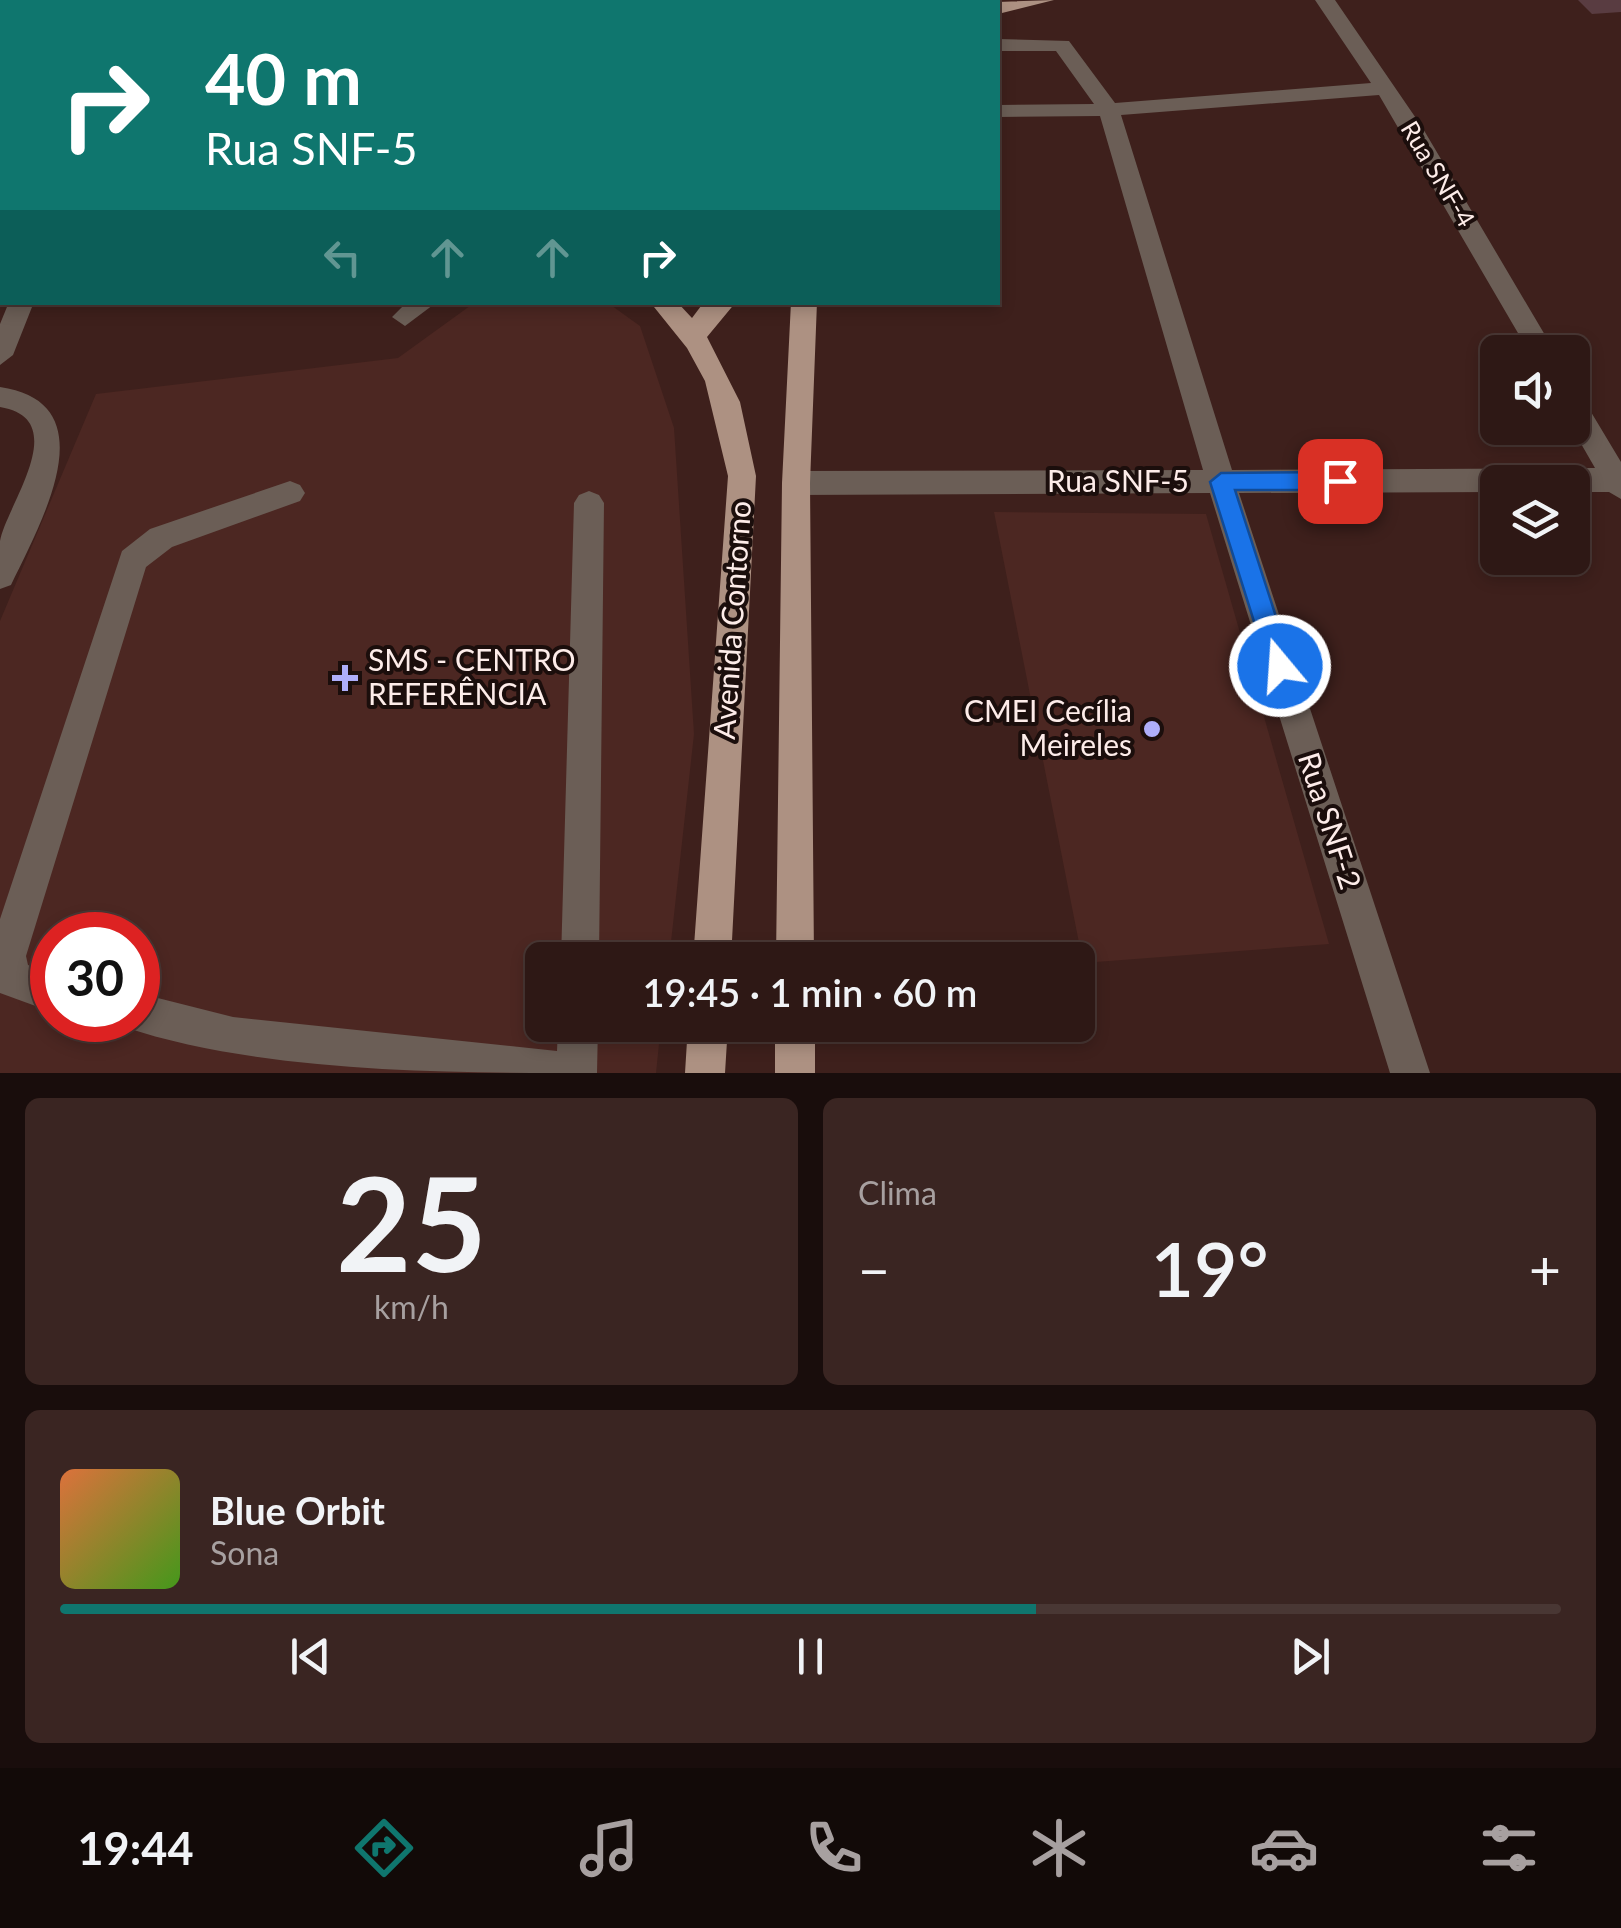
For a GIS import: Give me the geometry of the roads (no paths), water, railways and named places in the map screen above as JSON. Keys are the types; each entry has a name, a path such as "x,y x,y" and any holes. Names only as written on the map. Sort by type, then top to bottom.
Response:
{"main road":[{"path":"1000,8 1044,0"},
{"name":"Avenida Contorno","path":"665,305 695,334 721,380 735,426 742,476 713,942"},
{"path":"695,334 710,311 719,305"},
{"name":"Avenida Contorno","path":"796,942 800,305"},
{"path":"706,1073 707,1042"},
{"path":"795,1042 795,1073"}],"street":[{"name":"Rua SNF-4","path":"1325,0 1386,88 1532,335"},
{"name":"Rua SNF-2","path":"1000,45 1062,44 1109,110 1221,482 1410,1073"},
{"path":"1000,111 1109,110 1386,88"},
{"path":"0,355 21,305"},
{"path":"0,397 20,400 44,422 49,459 0,576"},
{"path":"1590,434 1620,483"},
{"name":"Rua SNF-5","path":"796,484 1620,483"},
{"path":"30,985 10,978 7,956 133,560 161,538 290,493"},
{"path":"580,942 589,503"},
{"path":"160,1019 232,1037 575,1073 577,1042"}],"place":[{"name":"SMS - CENTRO REFERÊNCIA","path":"345,678"},
{"name":"CMEI Cecília Meireles","path":"1152,729"}]}
